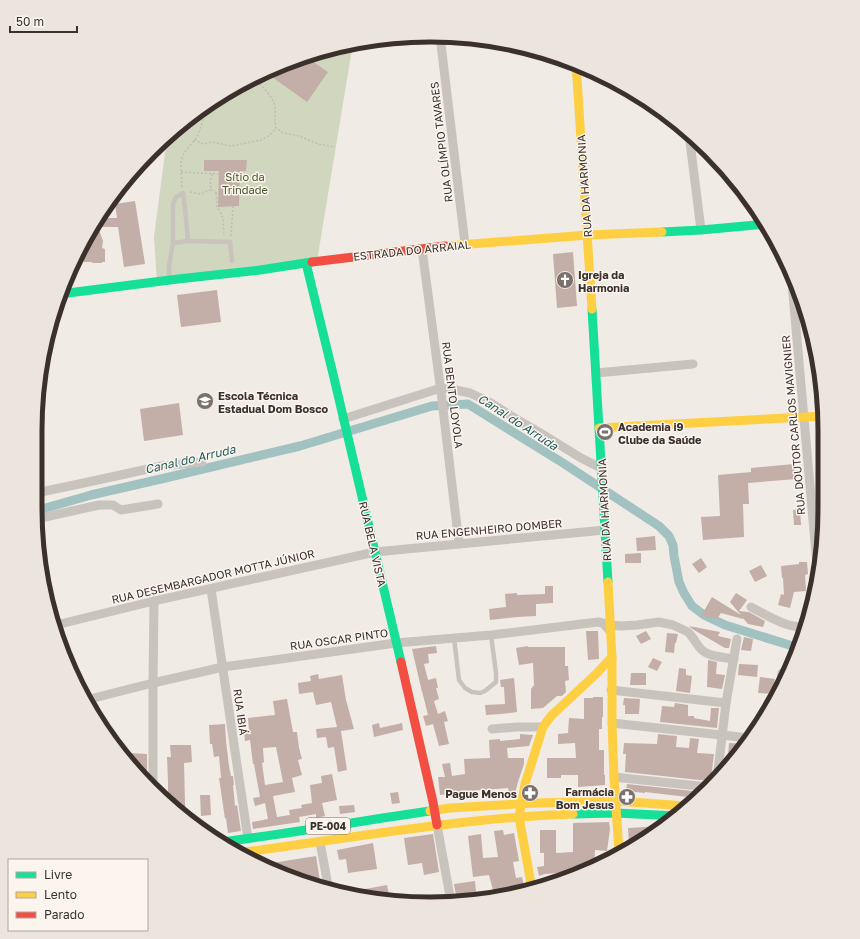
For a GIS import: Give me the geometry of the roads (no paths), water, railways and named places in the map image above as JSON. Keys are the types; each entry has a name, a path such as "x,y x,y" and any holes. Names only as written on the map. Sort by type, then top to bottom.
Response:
{"main road":[{"name":"RUA DA HARMONIA","path":"577,71 588,235 610,612 612,723 616,801 614,811 619,848"},
{"name":"ESTRADA DO ARRAIAL","path":"68,293 465,244 588,235 701,230 759,225"},
{"name":"RUA BELA VISTA","path":"306,263 438,823"},
{"path":"599,428 817,416"},
{"path":"531,884 519,817 525,784 543,727 551,716 612,657"},
{"name":"PE-004","path":"229,841 450,808 616,801 680,806"},
{"name":"PE-004","path":"248,852 438,823 614,811 668,815"}],"street":[{"name":"RUA OLÍMPIO TAVARES","path":"441,42 465,244"},
{"path":"690,142 701,230"},
{"name":"RUA BENTO LOYOLA","path":"422,250 441,390 459,544"},
{"name":"RUA DOUTOR CARLOS MAVIGNIER","path":"793,295 816,549"},
{"path":"596,372 693,364"},
{"path":"344,422 441,390 451,389 470,393 491,403 581,458 602,468"},
{"path":"42,491 162,466 202,462"},
{"path":"42,518 100,505 113,505 121,510 158,504"},
{"path":"813,513 818,513"},
{"name":"RUA ENGENHEIRO DOMBER","path":"375,552 605,530"},
{"name":"RUA DESEMBARGADOR MOTTA JÚNIOR","path":"60,624 211,588 375,552"},
{"name":"RUA IBIÁ","path":"211,588 248,839"},
{"path":"153,780 154,602"},
{"path":"751,607 789,625 799,627"},
{"path":"598,622 603,620 610,612"},
{"path":"598,622 603,623 610,628 659,622 667,623 691,634 700,648 704,651 716,656 734,659"},
{"name":"RUA OSCAR PINTO","path":"92,699 223,667 396,644 491,635 598,622"},
{"path":"717,770 726,703 737,639"},
{"path":"611,690 726,703"},
{"path":"612,723 744,738"},
{"path":"492,729 543,727"},
{"path":"614,777 701,786"},
{"path":"673,811 629,808 629,804 677,808"},
{"path":"612,805 614,811 572,809 525,812 525,806 612,805"},
{"path":"516,808 516,812 454,819 453,813 516,808"},
{"path":"234,844 432,814 433,821 240,847"},
{"path":"438,823 450,896"},
{"path":"320,842 328,883"}],"lane":[{"path":"169,280 169,266 173,242 173,204 176,197 183,193 188,241"},
{"path":"173,242 230,242 232,261"},
{"path":"454,638 459,680 465,688 472,692 480,693 496,682 491,635"}],"waterway":[{"name":"Canal do Arruda","path":"42,509 91,495 300,446 432,406 468,404 563,463 659,526 669,536 673,545 679,582 684,593 692,606 704,615 725,625 792,646"}],"place":[{"name":"Igreja da Harmonia","path":"565,280"},
{"name":"Escola Técnica Estadual Dom Bosco","path":"205,401"},
{"name":"Academia i9 Clube da Saúde","path":"605,432"},
{"name":"Pague Menos","path":"530,793"},
{"name":"Farmácia Bom Jesus","path":"627,797"}],"park label":[{"name":"Sítio da Trindade","path":"245,182"}]}
